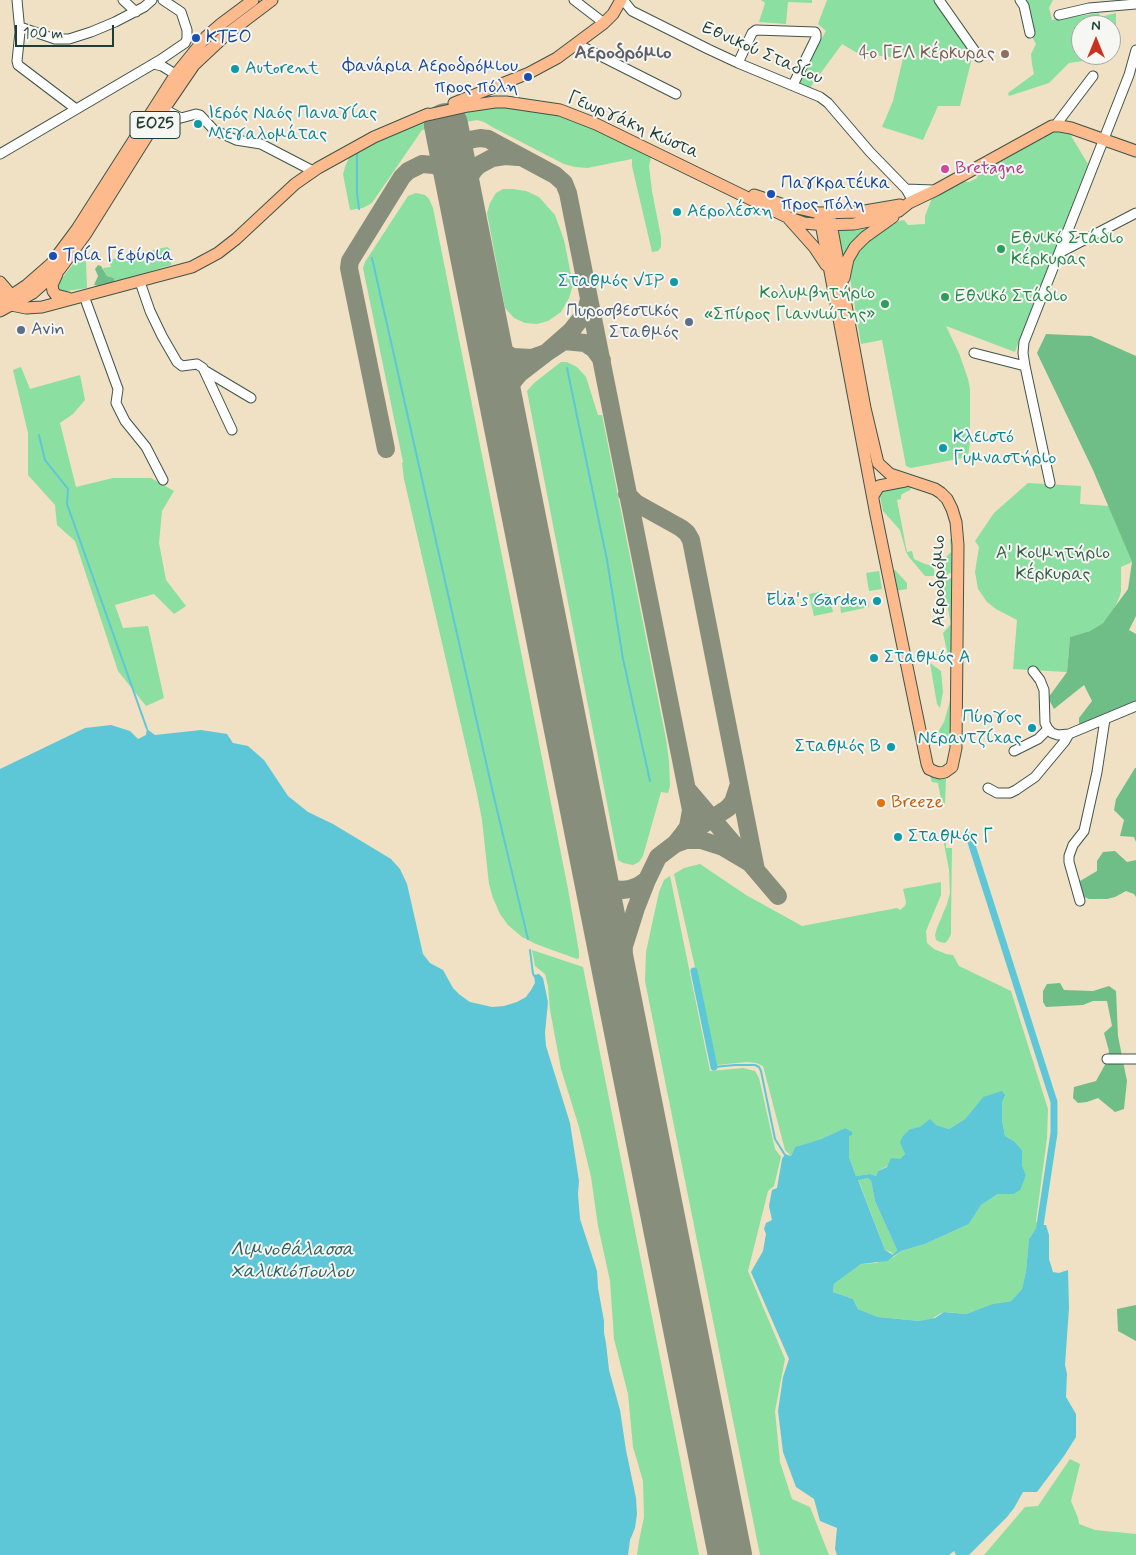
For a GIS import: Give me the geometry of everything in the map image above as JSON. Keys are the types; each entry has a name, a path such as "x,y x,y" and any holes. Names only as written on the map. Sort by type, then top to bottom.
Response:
{"main road":[{"name":"ΕΟ25","path":"8,297 47,268 66,246 206,37 253,0"},
{"name":"ΕΟ25","path":"8,297 40,288 60,269 86,235 164,109 180,77 226,34 272,0"},
{"name":"Γεωργάκη Κώστα","path":"8,297 36,302 77,297 192,267 218,253 236,239 313,170 368,140 543,66 577,44 604,23 613,14 622,0"},
{"path":"507,82 512,103"},
{"name":"Γεωργάκη Κώστα","path":"478,94 512,103 570,113 787,217 826,225 869,221 899,211 911,202 1048,127 1055,126"},
{"name":"Γεωργάκη Κώστα","path":"423,116 478,104 512,103"},
{"path":"1055,126 1068,127 1136,151"},
{"name":"Γεωργάκη Κώστα","path":"715,182 784,205 824,213 868,211 911,202"},
{"path":"843,287 846,264 855,247 899,211"},
{"path":"824,213 826,225"},
{"path":"787,217 818,252 830,273"},
{"name":"Αεροδρόμιο","path":"826,225 830,273 856,384 878,463 890,474 935,489 941,493 947,499 952,509 957,530 956,748 952,767 945,772 936,772 929,769 927,764 873,496 856,384 843,287 826,225"},
{"path":"60,269 54,280 52,290 56,295 77,297"},
{"path":"873,496 879,486 910,481"}],"street":[{"path":"17,0 20,27 18,65 76,109"},
{"path":"123,0 136,12"},
{"path":"20,27 55,39 69,38 99,29 136,12 152,0"},
{"path":"0,154 153,64 185,43 187,30 181,12 163,0"},
{"path":"574,0 604,23"},
{"name":"Εθνικού Σταδίου","path":"622,0 632,11 738,63 814,93 824,100 906,189 911,202"},
{"path":"939,0 979,57"},
{"path":"1020,0 1024,6 1030,33"},
{"path":"1059,15 1089,8 1136,4"},
{"path":"738,63 752,33 756,30 814,32 817,36 793,85"},
{"path":"577,44 676,94"},
{"path":"1050,484 1025,366 1023,347 1103,139 1133,76 1136,54"},
{"path":"153,64 162,66 180,77"},
{"path":"1055,126 1093,76"},
{"path":"164,109 181,118 196,114 200,115 214,130 236,140 261,144 313,170"},
{"path":"906,189 936,190"},
{"path":"1059,253 1136,213"},
{"path":"140,282 150,311 177,362 182,366 199,365 251,398"},
{"path":"77,297 118,390 116,403 125,421 146,447 163,480"},
{"path":"974,353 1025,366"},
{"path":"204,369 232,430"},
{"path":"1033,671 1044,690 1043,710 1045,723 1048,730 1058,735 1069,734 1136,706"},
{"path":"1080,901 1069,856 1073,845 1084,831 1097,772 1105,719"},
{"path":"1014,751 1038,739 1048,730"},
{"path":"988,788 997,793 1010,793 1016,790 1035,777 1069,734"},
{"path":"1106,1060 1136,1059"}],"green space":[{"path":"761,0 812,0 812,3 788,2 786,24 759,22 765,3"},
{"path":"827,0 936,0 970,47 972,58 960,106 938,106 923,140 882,127 893,101 903,58 859,54 842,44 809,89 795,84 826,31 818,24"},
{"path":"1020,0 1053,0 1049,8 1052,20 1071,17 1071,63 1049,83 1009,96 1008,93 1034,74 1031,54 1036,44 1030,33"},
{"path":"496,106 566,116 651,157 649,166 652,191 661,237 661,247 658,251 652,252 632,159 587,168 575,167 564,164 477,120 422,130 372,203 363,208 350,210 343,174 351,153 416,123"},
{"name":"Εθνικό Στάδιο","path":"1051,132 1070,134 1088,164 1015,352 946,326 959,353 970,389 970,442 968,457 911,468 906,466 882,340 861,344 850,278 855,256 868,241 899,221 904,220 908,225 925,224 925,216 932,198 963,181 969,182 977,178 979,171"},
{"path":"503,189 526,191 539,197 555,215 564,240 573,285 569,298 561,312 548,321 537,324 525,323 514,318 505,308 487,213 496,193"},
{"path":"416,193 425,195 433,208 568,889 579,952 579,958 577,959 522,937 508,925 500,914 489,884 482,820 477,794 404,479 403,462 363,268 408,196"},
{"path":"877,224 843,265 836,229"},
{"path":"167,247 170,249 170,254 165,254 165,261 171,261 171,265 113,283 114,278 107,276 103,268 111,267 109,260"},
{"path":"78,258 86,262 87,288 60,292 57,287 59,282"},
{"path":"98,265 101,266 107,276 114,278 114,282 99,286 94,285 98,276 95,269"},
{"path":"1046,334 1091,336 1136,356 1136,616 1129,630 1136,634 1136,702 1079,726 1079,718 1092,701 1084,685 1054,709 1048,698 1067,672 1070,637 1090,631 1103,623 1128,589 1132,562 1093,470 1037,353"},
{"path":"561,362 567,362 577,367 586,377 598,415 602,415 666,739 670,786 668,793 661,792 643,856 639,862 633,865 618,860 527,391 534,383"},
{"path":"21,367 30,389 80,375 85,400 73,414 60,423 76,487 113,478 151,478 174,491 162,511 159,543 166,580 186,606 174,614 154,594 115,605 123,628 148,626 164,698 146,706 118,671 75,541 57,525 55,505 28,475 28,433 13,370"},
{"path":"908,483 934,490 946,500 951,512 956,538 955,571 941,575 938,565 951,552 950,539 954,538 949,511 946,503 940,496 934,492 912,485 910,490 901,495 901,499 897,500 907,552 912,551 914,559 933,566 935,576 925,576 909,557 906,552 900,530 883,511 880,490"},
{"name":"Α' Κοιμητήριο Κέρκυρας","path":"1028,483 1081,486 1080,504 1109,506 1132,562 1121,567 1121,592 1113,611 1103,623 1090,631 1070,637 1067,672 1013,669 1017,620 987,602 978,589 975,572 979,547 975,541 994,513"},
{"path":"890,570 895,570 907,583 907,589 895,591"},
{"path":"879,571 882,589 869,591 866,573"},
{"path":"955,578 952,739 938,732 944,722 950,701 951,670 943,633 951,624 946,599 938,601 937,590 937,582"},
{"path":"819,592 829,595 833,612 814,616 809,594"},
{"path":"868,601 869,607 841,613 840,604 846,607"},
{"path":"930,663 941,671 943,692 940,708 937,704"},
{"path":"1135,768 1136,842 1134,837 1120,836 1124,820 1114,810 1116,799"},
{"path":"930,776 946,777 945,805 942,805 938,783 932,782"},
{"path":"946,837 946,848 952,848 951,934 945,943 936,940 935,935 950,893 949,870 943,838"},
{"path":"1115,851 1127,862 1136,860 1136,897 1134,894 1126,891 1107,899 1089,899 1084,897 1080,881 1097,871 1097,861 1103,852"},
{"path":"700,864 746,895 802,926 897,908 900,910 905,906 906,902 903,889 941,882 941,895 926,931 927,943 934,949 953,955 959,966 1011,991 1048,1109 1047,1138 1036,1221 1038,1225 1029,1239 1022,1289 1011,1301 998,1303 966,1314 941,1313 930,1320 920,1321 878,1317 858,1309 853,1299 833,1292 834,1284 861,1264 876,1263 894,1257 901,1251 925,1244 969,1224 981,1205 998,1194 1014,1194 1026,1175 1022,1165 1022,1150 1014,1141 1005,1136 1002,1120 1002,1102 983,1097 965,1119 949,1129 936,1125 910,1129 903,1147 905,1154 900,1159 878,1171 876,1176 870,1174 856,1176 849,1157 849,1135 845,1128 821,1139 795,1147 791,1156 785,1150 763,1066 747,1062 717,1065 674,874 684,868"},
{"path":"670,876 710,1071 743,1068 755,1071 759,1078 775,1149 781,1157 774,1186 768,1191 748,1271 785,1359 775,1411 780,1462 792,1499 810,1507 829,1555 760,1555 645,981 646,952 659,892 664,880"},
{"path":"532,950 583,967 699,1555 637,1555 644,1517 643,1481 633,1447 628,1394 614,1339 610,1281 598,1226 591,1177 579,1127 561,1069 550,1010 548,986 545,974 535,966"},
{"path":"1060,983 1064,990 1093,991 1109,986 1116,991 1118,1036 1127,1081 1124,1109 1115,1112 1098,1098 1078,1103 1073,1098 1074,1087 1096,1081 1107,1061 1109,1051 1104,1033 1112,1026 1107,1001 1093,1001 1083,1005 1046,1007 1043,1002 1043,991 1047,984"},
{"path":"868,1178 871,1181 875,1201 897,1250 893,1255 885,1250 858,1179"},
{"path":"1136,1305 1136,1341 1118,1331 1117,1309"},
{"path":"1070,1459 1080,1464 1071,1501 1079,1524 1095,1530 1136,1534 1136,1555 984,1555 1025,1507 1038,1506"}],"water":[{"name":"Λιμνοθάλασσα Χαλικιόπουλου","path":"111,725 130,731 138,739 146,735 147,729 155,735 201,730 227,734 233,743 248,746 264,760 288,796 308,812 333,824 391,859 400,869 407,884 423,954 430,963 443,970 453,988 470,1002 492,1007 517,1002 526,997 531,990 535,983 534,975 539,974 543,978 548,1002 545,1033 546,1046 570,1123 579,1181 580,1219 597,1271 609,1370 620,1410 636,1498 637,1514 628,1555 0,1555 0,769 85,728"},
{"path":"1002,1091 1005,1095 1002,1102 1002,1120 1005,1136 1014,1141 1022,1150 1022,1165 1026,1175 1020,1190 1014,1194 998,1194 981,1205 969,1224 925,1244 901,1251 887,1261 861,1264 834,1284 833,1292 853,1299 858,1309 878,1317 920,1321 935,1318 944,1312 966,1314 993,1304 1011,1301 1022,1289 1029,1239 1038,1225 1046,1225 1049,1235 1049,1259 1053,1272 1059,1273 1068,1270 1069,1308 1065,1365 1067,1374 1066,1397 1076,1414 1076,1437 1037,1492 1023,1492 1007,1517 969,1555 956,1555 954,1551 949,1555 837,1555 835,1549 837,1528 820,1521 814,1499 796,1487 783,1452 778,1411 783,1377 789,1359 751,1272 763,1251 766,1223 772,1220 769,1206 772,1190 777,1188 782,1159 785,1154 791,1156 795,1147 821,1139 845,1128 852,1132 852,1135 849,1136 849,1157 856,1176 870,1174 876,1176 878,1171 887,1167 891,1158 900,1159 905,1154 900,1142 910,1129 920,1127 930,1119 936,1125 949,1129 965,1119 983,1097","holes":["868,1178 871,1181 875,1201 897,1250 893,1255 885,1250 858,1180"]}],"waterway":[{"path":"357,150 359,209"},
{"path":"372,258 493,793 528,939"},
{"path":"567,368 607,560 623,659 650,781"},
{"path":"39,435 45,460 68,489 67,504 147,729"},
{"path":"969,836 1054,1102 1054,1133 1039,1232"},
{"path":"530,950 535,977"},
{"path":"694,971 714,1067"},
{"path":"714,1067 735,1065 755,1065 759,1067 775,1139 785,1155"}],"taxiway":[{"path":"469,140 488,139 555,175 564,183 568,193 691,810 688,827 675,844"},
{"path":"463,212 465,184 474,170 492,158 518,157"},
{"path":"386,449 349,268 350,261 402,177 408,171 422,164 441,168 453,178 459,195"},
{"path":"486,328 490,338 500,351 513,357 532,358 546,353 571,331 586,312 589,299"},
{"path":"503,412 505,395 510,385 520,373 564,341 585,343 594,349 602,360"},
{"path":"627,494 636,503 681,528 691,540 756,870"},
{"path":"681,839 728,808 733,802 739,784"},
{"path":"687,789 778,896"},
{"path":"625,1028 621,982 624,946 636,908 658,857 675,844 686,840 701,840 723,847 750,863"},
{"path":"590,853 599,878 613,889 630,889 647,880"}],"runway":[{"path":"446,125 730,1555"}],"place":[{"name":"ΚΤΕΟ","path":"196,38"},
{"name":"4ο ΓΕΛ Κέρκυρας","path":"1005,54"},
{"name":"Autorent","path":"235,69"},
{"name":"Φανάρια Αεροδρόμιου προς πόλη","path":"528,77"},
{"name":"Ιερός Ναός Παναγίας Μεγαλομάτας","path":"198,124"},
{"name":"Bretagne","path":"945,169"},
{"name":"Παγκρατέικα προς πόλη","path":"771,194"},
{"name":"Αερολέσχη","path":"677,212"},
{"name":"Εθνικό Στάδιο Κέρκυρας","path":"1001,249"},
{"name":"Τρία Γεφύρια","path":"53,256"},
{"name":"Σταθμός VIP","path":"674,282"},
{"name":"Εθνικό Στάδιο","path":"945,297"},
{"name":"Κολυμβητήριο «Σπύρος Γιαννιώτης»","path":"885,304"},
{"name":"Πυροσβεστικός Σταθμός","path":"689,322"},
{"name":"Avin","path":"21,330"},
{"name":"Κλειστό Γυμναστήριο","path":"943,448"},
{"name":"Elia's Garden","path":"877,601"},
{"name":"Σταθμός Α","path":"874,658"},
{"name":"Πύργος Νεραντζίχας","path":"1032,728"},
{"name":"Σταθμός B","path":"891,747"},
{"name":"Breeze","path":"881,803"},
{"name":"Σταθμός Γ","path":"898,837"}],"district":[{"name":"Αεροδρόμιο","path":"623,54"}]}
